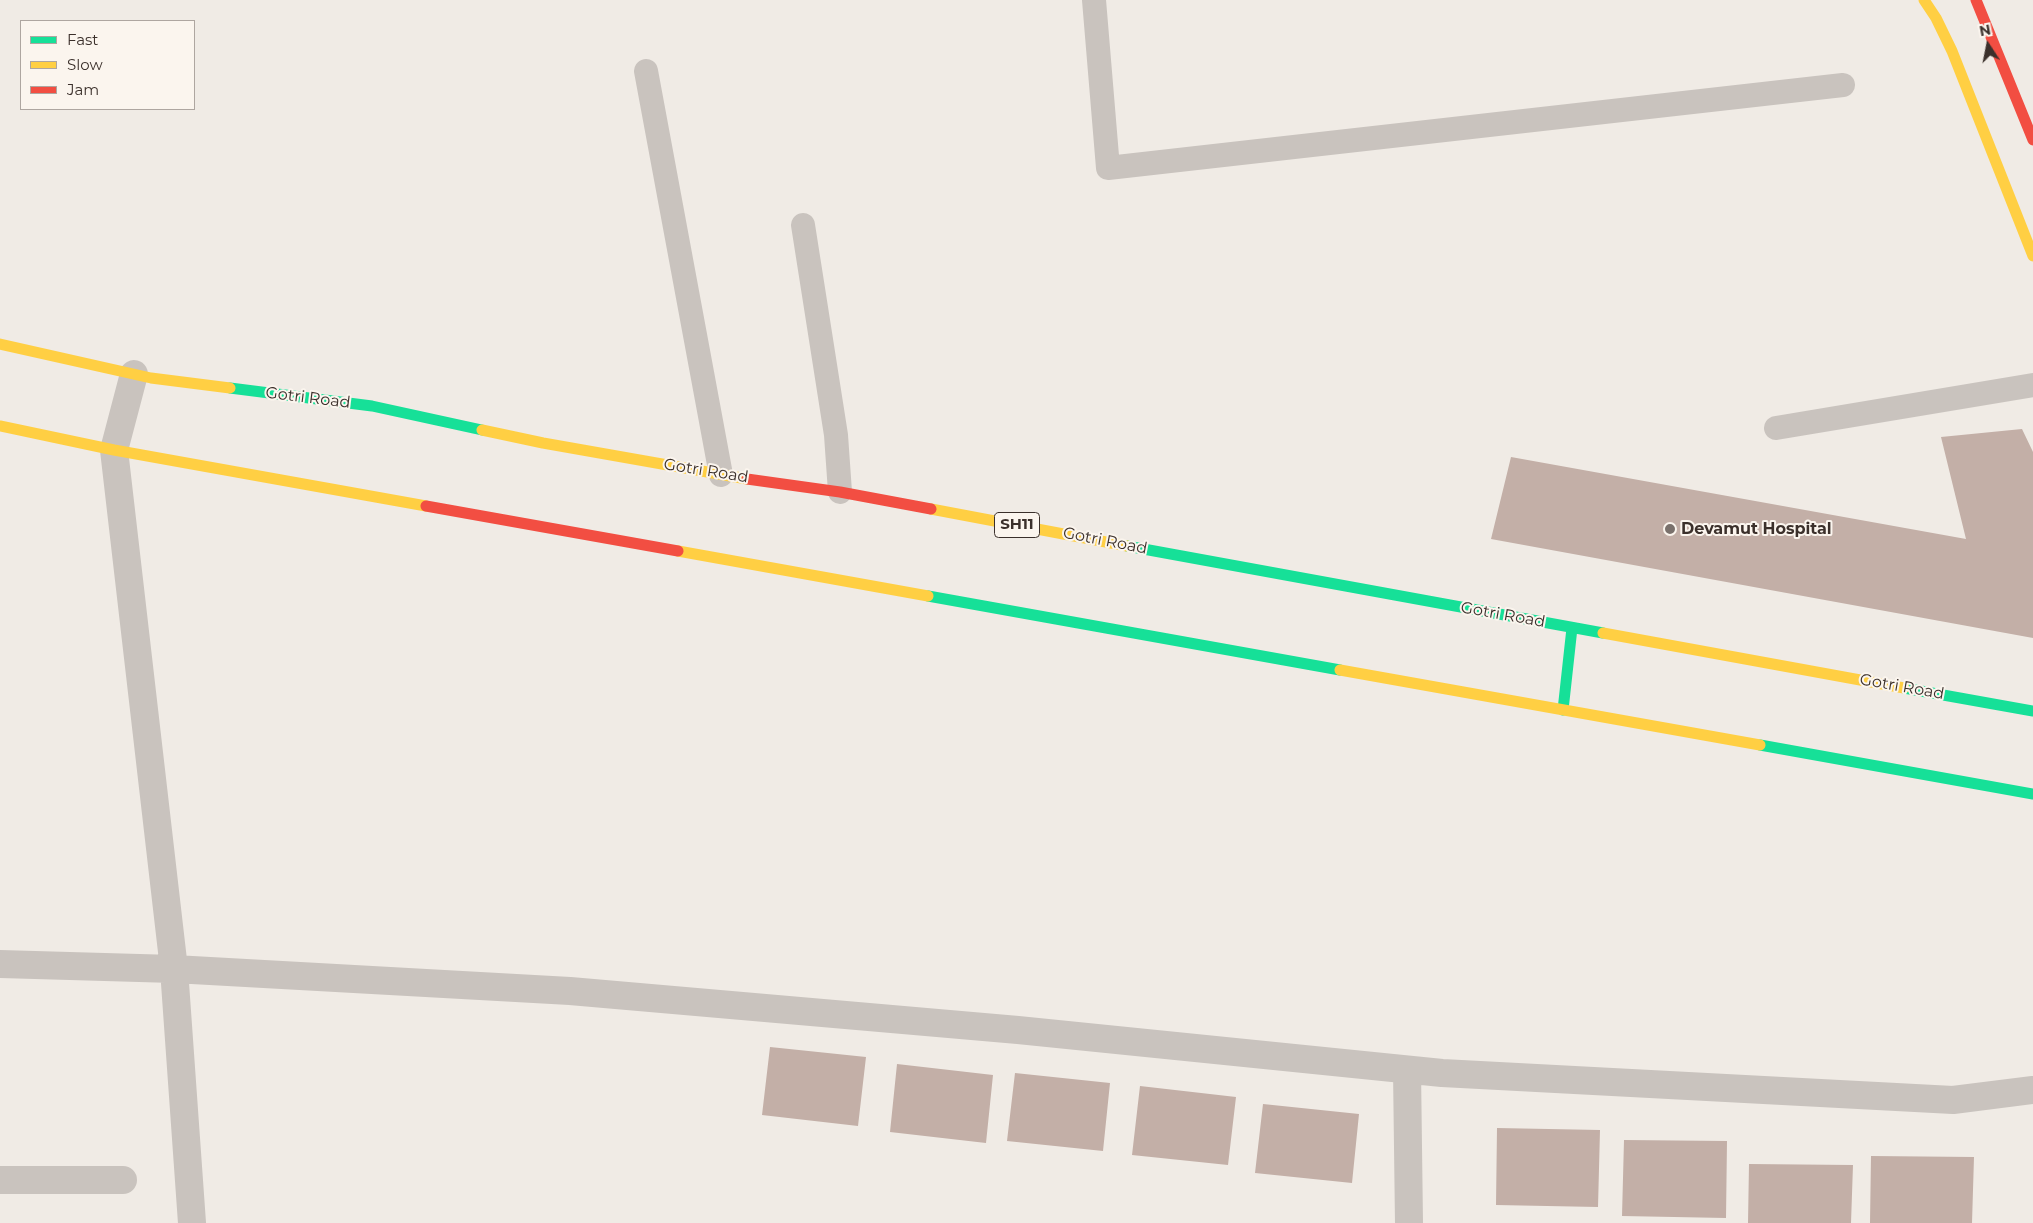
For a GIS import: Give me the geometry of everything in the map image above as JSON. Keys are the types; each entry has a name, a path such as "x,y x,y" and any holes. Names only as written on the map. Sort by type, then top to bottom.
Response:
{"main road":[{"path":"1924,0 1936,18 1952,51 2033,256"},
{"path":"1979,1 2033,140"},
{"name":"Gotri Road","path":"0,344 151,378 372,406 543,443 721,475 840,492 1572,628 2033,711"},
{"path":"0,426 114,450 2033,794"},
{"path":"1563,710 1572,628"}],"street":[{"path":"134,374 114,450 174,969 192,1223"},
{"path":"0,964 174,969 570,990 1018,1030 1407,1070 1953,1100 2032,1096"},
{"path":"1407,1070 1409,1223"},
{"path":"0,1180 123,1180"}],"lane":[{"path":"1094,0 1108,168 1843,85"},
{"path":"646,71 721,475"},
{"path":"803,225 836,435 840,492"},
{"path":"1776,428 2033,385"}],"building":[{"path":"2022,429 2033,452 2033,638 1491,539 1511,457 1966,539 1941,437"},
{"path":"770,1047 866,1057 858,1126 762,1115"},
{"path":"897,1064 993,1075 986,1143 890,1132"},
{"path":"1015,1073 1110,1083 1103,1151 1007,1141"},
{"path":"1140,1086 1236,1097 1228,1165 1132,1155"},
{"path":"1263,1104 1359,1114 1352,1183 1255,1173"},
{"path":"1497,1128 1600,1130 1598,1207 1496,1205"},
{"path":"1624,1140 1727,1141 1726,1218 1622,1216"},
{"path":"1871,1156 1974,1157 1972,1223 1870,1223"},
{"path":"1749,1164 1853,1165 1851,1223 1748,1223"}],"traffic: fast":[{"path":"230,388 372,406 482,430"},
{"path":"1127,546 1603,633"},
{"path":"928,596 1340,670"},
{"path":"1563,710 1572,628"},
{"path":"1904,688 2033,711"},
{"path":"1760,745 2033,794"}],"traffic: slow":[{"path":"1924,0 1936,18 1952,51 2033,256"},
{"path":"0,344 151,378 230,388"},
{"path":"0,426 114,450 426,506"},
{"path":"482,430 543,443 747,479"},
{"path":"931,509 1127,546"},
{"path":"678,551 928,596"},
{"path":"1603,633 1904,688"},
{"path":"1340,670 1760,745"}],"traffic: jam":[{"path":"1976,0 2033,140"},
{"path":"747,479 840,492 931,509"},
{"path":"426,506 678,551"}],"place":[{"name":"Devamut Hospital","path":"1670,529"}]}
